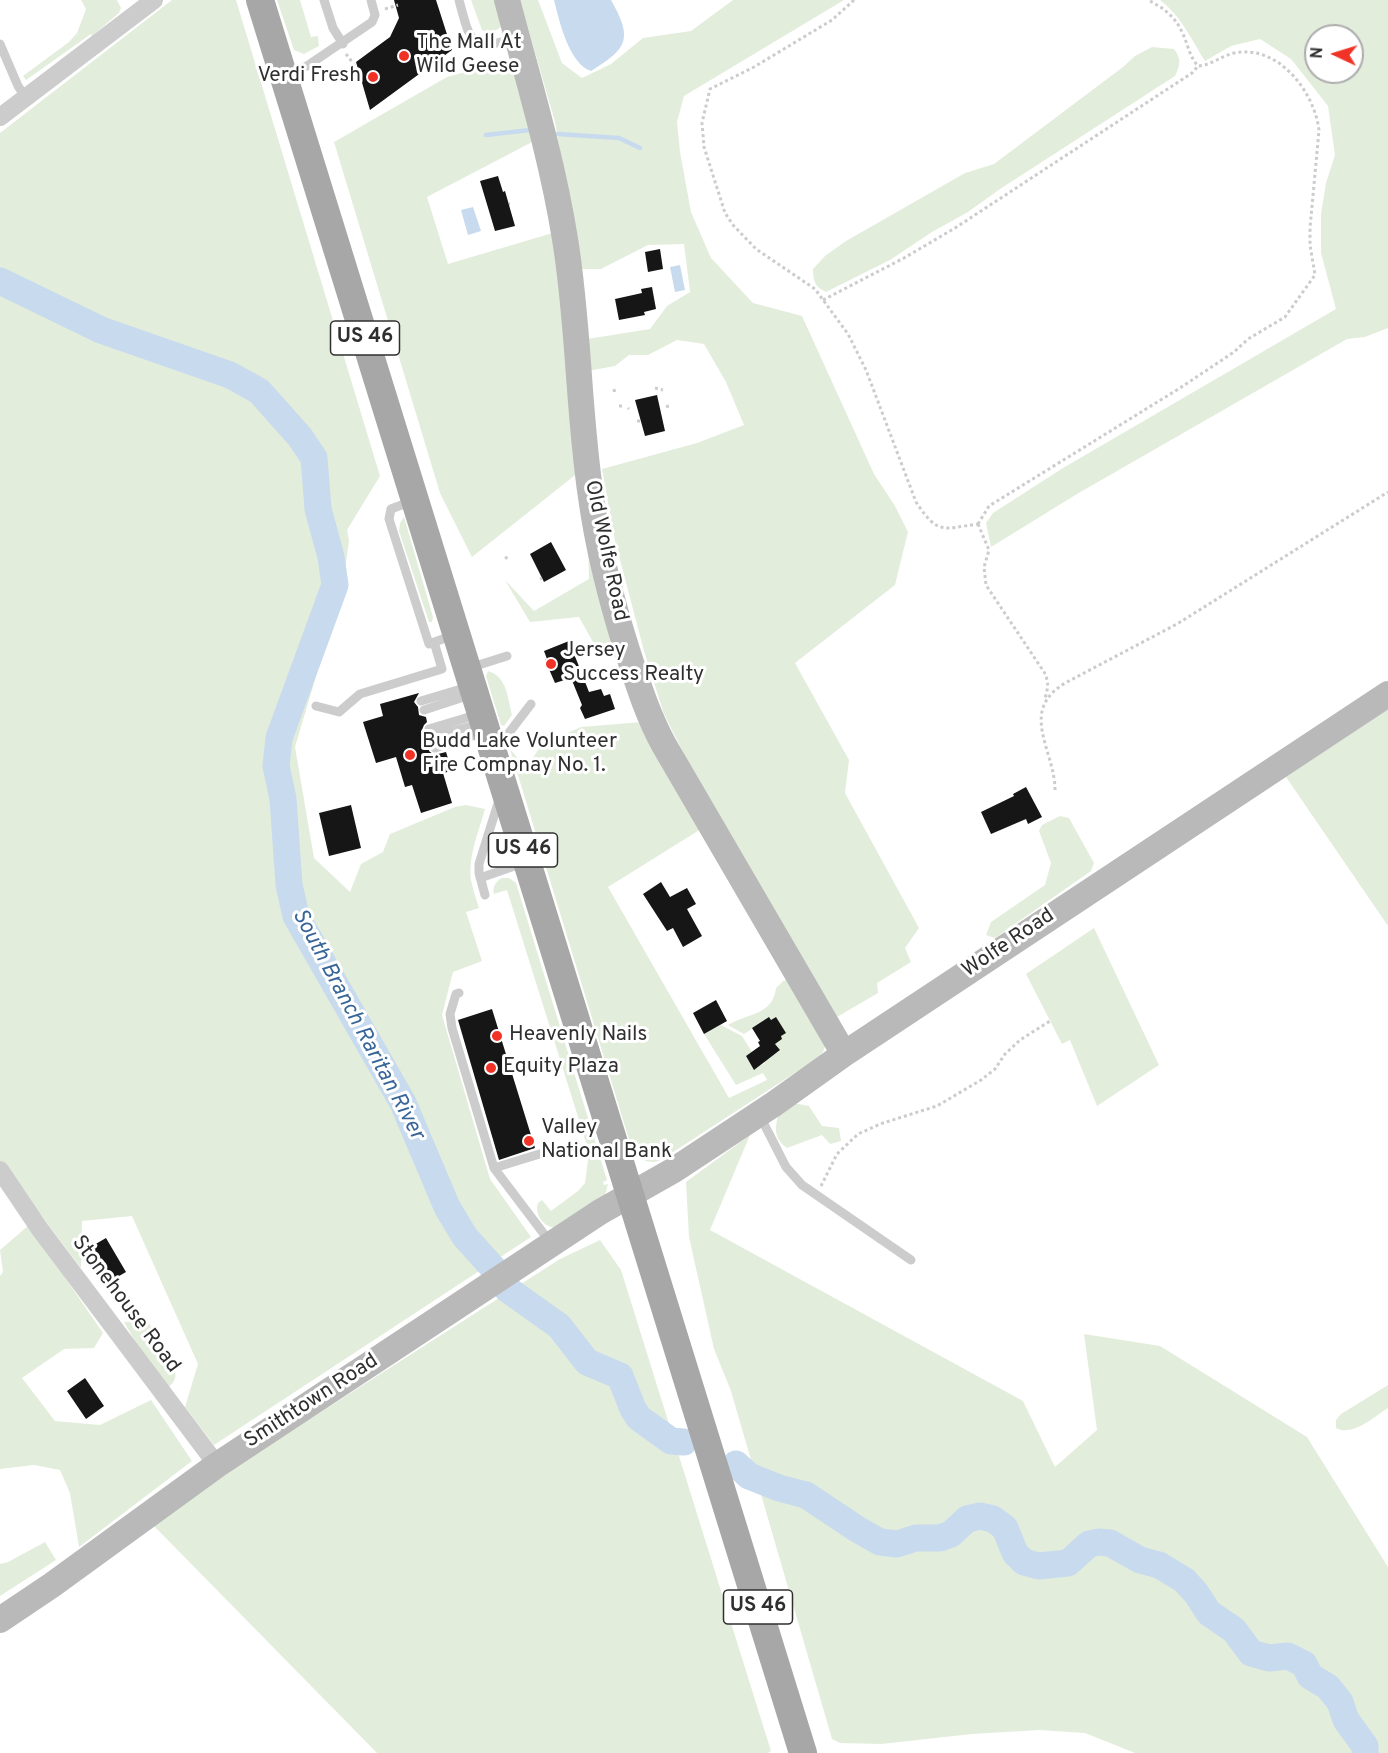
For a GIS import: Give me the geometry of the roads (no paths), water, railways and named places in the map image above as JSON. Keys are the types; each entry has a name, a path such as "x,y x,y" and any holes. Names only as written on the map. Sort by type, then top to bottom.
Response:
{"main road":[{"name":"US 46","path":"260,0 414,500 445,638 479,708 803,1753"}],"street":[{"name":"Old Wolfe Road","path":"507,0 549,159 565,238 591,496 598,538 635,677 652,723 844,1054"},
{"path":"0,117 143,4"},
{"name":"Wolfe Road","path":"630,1195 674,1170 759,1114 844,1054 1388,694"},
{"name":"Stonehouse Road","path":"0,1170 39,1228 217,1465"},
{"name":"Smithtown Road","path":"0,1620 217,1465 630,1195"}],"lane":[{"path":"324,0 333,28 342,44"},
{"path":"284,75 307,66 374,20 375,12 371,0"},
{"path":"459,0 468,33 475,41 491,45 517,38"},
{"path":"0,44 18,86 26,98"},
{"path":"316,706 339,712 360,694 442,669 445,638"},
{"path":"435,748 479,708 507,656"},
{"path":"423,706 479,708 504,738 531,705"},
{"path":"431,733 479,708"},
{"path":"485,896 479,864 503,786"},
{"path":"480,878 527,862"},
{"path":"459,993 456,994 450,1014 452,1028 494,1168 552,1245"},
{"path":"759,1114 789,1172 802,1185 911,1260"},
{"path":"494,1168 546,1152 565,1150"}],"water":[{"path":"554,0 611,0 618,13 624,34 619,49 591,71 583,67 566,40"},
{"path":"473,207 481,231 468,235 461,210"},
{"path":"680,265 685,290 675,292 670,267"}],"waterway":[{"path":"486,135 530,130"},
{"path":"558,134 619,138 640,148"},
{"name":"South Branch Raritan River","path":"0,281 101,330 230,375 259,391 300,437 314,458 318,509 331,557 335,585 279,738 276,766 283,799 289,885 296,916 403,1103 447,1207 465,1237 494,1269"},
{"name":"South Branch Raritan River","path":"507,1289 559,1326 587,1362 620,1376 639,1418 671,1441 684,1442"},
{"name":"South Branch Raritan River","path":"736,1464 749,1476 779,1488 806,1495 880,1542 897,1544 916,1538 940,1538 951,1534 967,1519 980,1516 993,1519 1005,1528 1015,1553 1024,1562 1039,1566 1068,1563 1089,1544 1099,1542 1110,1543 1140,1560 1159,1565 1184,1580 1209,1613 1234,1630 1251,1653 1269,1658 1288,1656 1304,1664 1310,1676 1328,1687 1340,1702 1346,1720 1365,1746 1365,1753"}],"place":[{"name":"The Mall At Wild Geese","path":"404,56"},
{"name":"Verdi Fresh","path":"373,77"},
{"name":"Jersey Success Realty","path":"551,664"},
{"name":"Budd Lake Volunteer Fire Compnay No. 1.","path":"410,755"},
{"name":"Heavenly Nails","path":"497,1036"},
{"name":"Equity Plaza","path":"491,1068"},
{"name":"Valley National Bank","path":"529,1141"}]}
